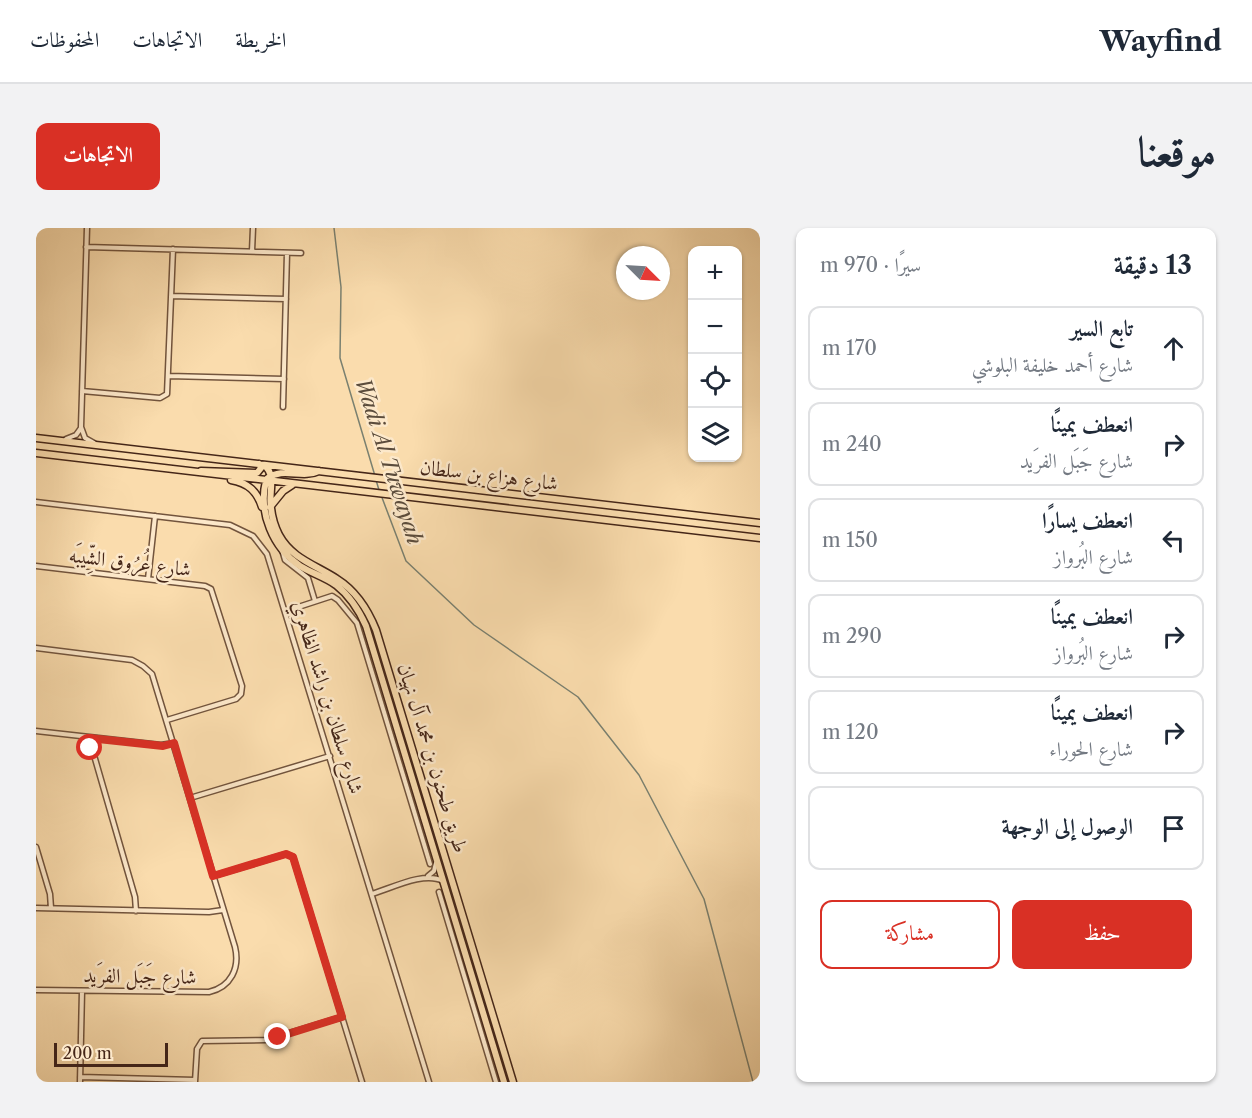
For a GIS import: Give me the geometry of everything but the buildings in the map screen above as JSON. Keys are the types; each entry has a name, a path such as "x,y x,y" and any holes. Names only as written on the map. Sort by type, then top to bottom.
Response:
{"main road":[{"name":"شارع هزاع بن سلطان","path":"36,438 760,523"},
{"name":"شارع هزاع بن سلطان","path":"36,453 760,538"},
{"path":"198,473 212,470 257,473 261,464"},
{"path":"261,464 269,479 280,472 308,474 319,471"},
{"path":"198,473 207,477 238,482 250,488 258,496 270,530"},
{"name":"طريق طحنون بن محمد آل نهيان","path":"269,479 270,507 277,530 289,550 305,562 340,581 363,605 376,630 513,1082"},
{"name":"طريق طحنون بن محمد آل نهيان","path":"269,479 264,501 270,530 282,549 296,563 332,582 349,597 364,621 504,1082"},
{"path":"270,507 283,490 296,484"},
{"path":"379,666 386,669 401,709"},
{"path":"473,980 480,982 490,1015 497,1026"}],"street":[{"path":"87,228 81,427 88,440 103,446"},
{"path":"252,251 253,228"},
{"path":"86,247 301,253"},
{"path":"82,392 162,398 168,392 173,249"},
{"path":"283,407 287,253"},
{"path":"171,296 286,299"},
{"path":"169,376 284,379"},
{"path":"59,440 73,437 81,427"},
{"name":"شارع سلطان بن راشد الظاهري","path":"36,502 230,525 253,536 271,561 429,1082"},
{"path":"148,579 155,516"},
{"path":"282,549 285,560 308,578 315,601"},
{"name":"شارع عُرُوق الشِّيبَه","path":"36,566 205,585 211,589 242,686 241,694 236,699 167,720"},
{"path":"286,611 335,597 355,620 430,864"},
{"name":"شارع جَبَل الفرَيد","path":"36,648 138,662 148,669 167,720 237,961 231,979 218,990 197,993 36,990"},
{"path":"386,717 393,712"},
{"path":"388,727 398,728"},
{"path":"36,731 163,746 174,743"},
{"path":"89,738 135,897 136,911"},
{"path":"190,798 330,756"},
{"path":"36,847 50,894 51,908"},
{"path":"213,876 286,854 293,857 362,1082"},
{"path":"424,878 434,871 437,860"},
{"path":"372,894 424,878 434,877 444,881"},
{"path":"439,892 496,1082"},
{"path":"36,908 136,911 223,910"},
{"path":"82,991 80,1079 195,1081 197,1049 202,1041 266,1040 342,1017"},
{"path":"477,1019 484,1013"},
{"path":"477,1019 486,1021"}],"waterway":[{"name":"Wadi Al Tuwayah","path":"334,228 341,287 340,358 375,476"},
{"name":"Wadi Al Tuwayah","path":"376,480 379,490"},
{"name":"Wadi Al Tuwayah","path":"381,495 406,561 474,625 578,697 639,775 704,899 753,1082"}],"route":[{"path":"90,748 89,738 163,746 174,743 213,876 286,854 295,860 342,1017 278,1037"}]}
